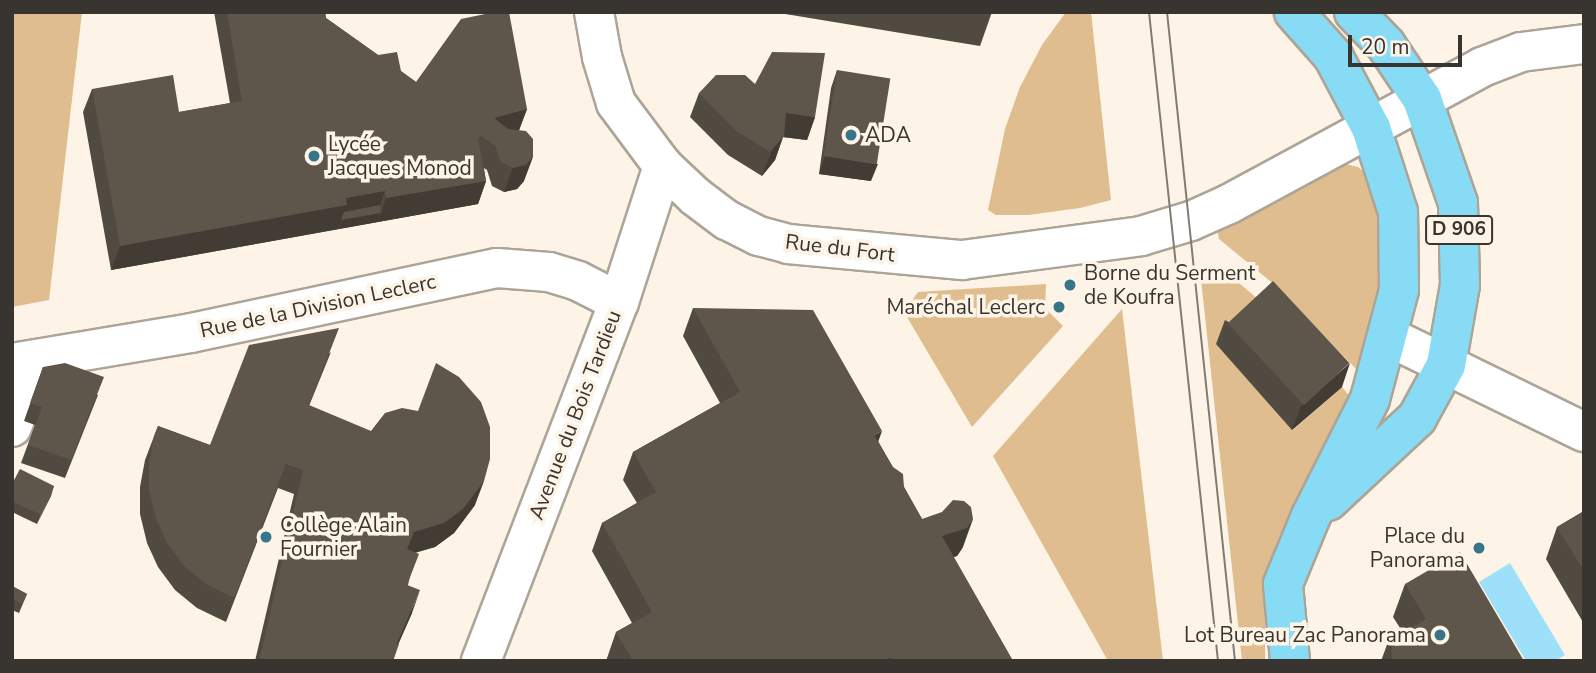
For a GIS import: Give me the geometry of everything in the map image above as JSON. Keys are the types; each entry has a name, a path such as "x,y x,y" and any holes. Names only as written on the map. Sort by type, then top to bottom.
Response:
{"main road":[{"name":"D 906","path":"1290,661 1283,584 1311,516 1370,398 1389,337 1399,290 1398,212 1371,128 1333,56 1294,12"},
{"name":"D 906","path":"1311,516 1410,427 1446,365 1460,285 1458,203 1423,99 1386,45 1354,12"}],"street":[{"name":"Rue du Fort","path":"594,12 602,57 615,103 663,166 696,197 727,220 760,236 820,248 962,260 1141,236 1191,221 1229,204 1482,67 1521,52 1584,44"},
{"name":"Avenue du Bois Tardieu","path":"481,661 619,302 663,166"},
{"name":"Rue de la Division Leclerc","path":"25,361 191,333 497,268 550,272 578,281 619,302"},
{"path":"1389,337 1584,432"},
{"path":"12,428 25,361"}],"shaded area":[{"path":"12,12 82,12 49,300 12,307"},
{"path":"1066,12 1091,12 1111,200 1080,208 1028,215 996,215 988,210 1005,129 1020,87 1042,45"},
{"path":"1342,163 1358,167 1368,176 1377,213 1383,284 1362,375 1270,281 1219,239 1216,225"},
{"path":"1220,277 1239,283 1265,305 1293,430 1342,387 1352,399 1324,454 1298,494 1276,545 1265,593 1265,661 1242,661 1201,279"},
{"path":"1046,284 1045,308 1063,326 972,427 904,312 918,292"},
{"path":"1122,309 1163,661 1108,661 993,456"}],"water":[{"path":"1510,563 1565,655 1555,661 1526,661 1479,582"}],"building":[{"path":"227,12 325,12 326,18 378,55 397,52 401,71 416,82 461,19 509,12 527,109 494,118 508,129 526,131 533,139 533,157 526,165 513,168 501,162 495,146 481,136 478,139 486,181 386,198 385,191 346,198 347,205 120,246 92,89 173,75 179,112 242,101"},
{"path":"772,52 825,53 815,117 786,113 784,136 770,152 736,131 699,93 716,75 745,75 755,84"},
{"name":"ADA","path":"837,70 890,78 877,164 823,156"},
{"path":"380,205 381,213 341,220 344,212"},
{"path":"1273,281 1349,363 1304,405 1228,323"},
{"path":"693,308 813,310 882,431 874,435 893,467 903,474 904,487 922,519 942,512 953,500 964,501 971,507 973,519 967,528 942,536 1013,661 893,661 891,657 883,661 633,661 616,632 652,612 602,523 656,492 633,452 740,392"},
{"path":"339,328 309,405 371,431 385,413 402,408 418,411 436,363 459,377 481,402 490,427 490,459 484,481 463,509 444,523 414,532 407,549 419,554 407,585 420,590 397,643 399,644 393,661 259,661 303,470 286,464 234,598 206,584 184,566 167,543 156,519 149,491 149,463 154,436 158,426 210,445 249,345"},
{"path":"65,363 104,377 71,460 28,445 42,407 30,403 43,367"},
{"path":"20,469 54,486 41,515 12,501 12,484"},
{"path":"1584,511 1584,571 1557,527"},
{"path":"1460,552 1524,661 1392,661 1392,631 1406,631 1426,619 1405,584"},
{"path":"12,586 27,594 22,604 12,599"}],"tram line":[{"path":"1149,12 1218,661"},
{"path":"1167,12 1235,661"}],"place":[{"name":"ADA","path":"851,135"},
{"name":"Lycée Jacques Monod","path":"314,156"},
{"name":"Borne du Serment de Koufra","path":"1070,285"},
{"name":"Maréchal Leclerc","path":"1059,307"},
{"name":"Collège Alain Fournier","path":"266,537"},
{"name":"Place du Panorama","path":"1479,548"},
{"name":"Lot Bureau Zac Panorama","path":"1440,635"}]}
